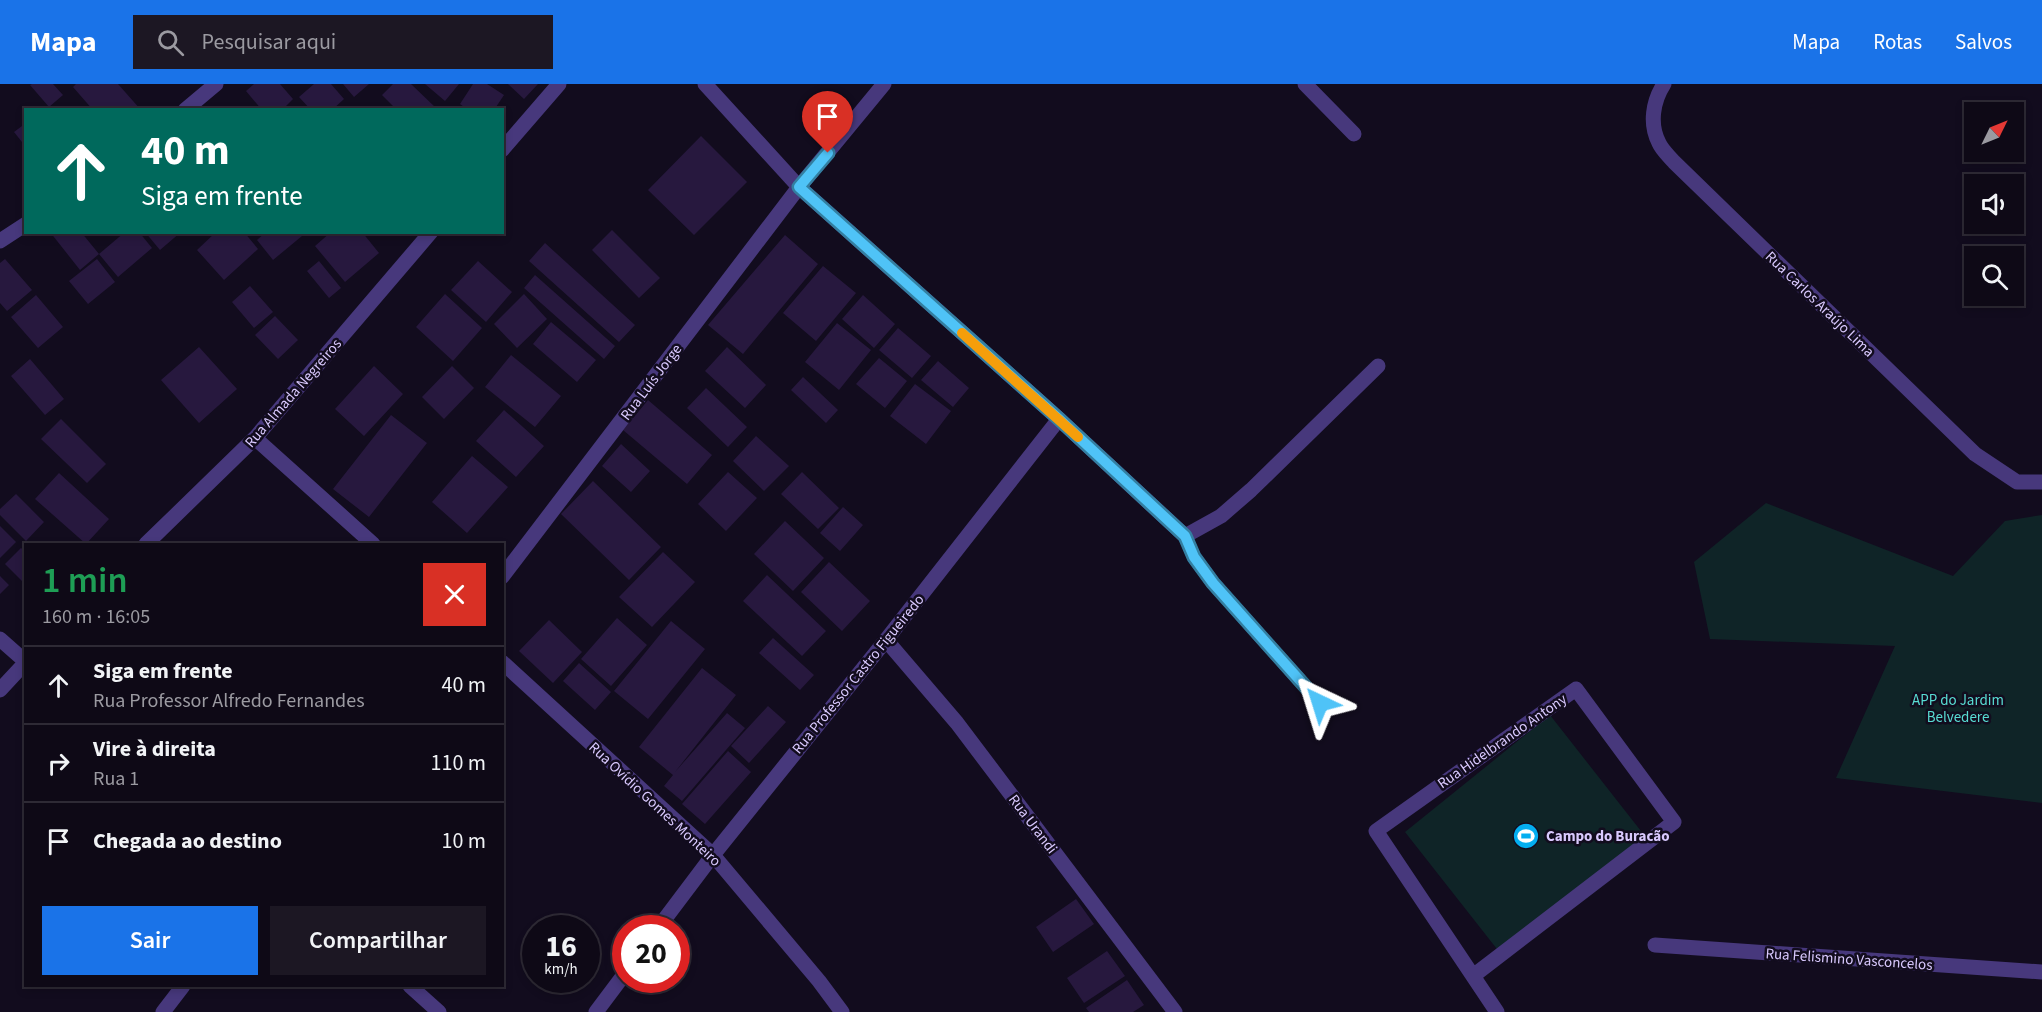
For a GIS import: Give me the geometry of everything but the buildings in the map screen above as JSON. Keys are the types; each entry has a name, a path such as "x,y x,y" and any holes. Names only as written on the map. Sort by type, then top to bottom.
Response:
{"street":[{"path":"187,108 216,84"},
{"path":"504,148 559,84"},
{"path":"705,84 799,187 1059,419 1185,536 1221,516 1251,490 1378,366"},
{"name":"Rua Luís Jorge","path":"504,574 799,187 884,84"},
{"path":"1305,84 1354,134"},
{"name":"Rua Carlos Araújo Lima","path":"1664,84 1658,93 1652,118 1659,142 1674,162 1974,454 2017,482 2042,482"},
{"path":"0,241 24,225"},
{"name":"Rua Almada Negreiros","path":"147,543 255,438 429,234"},
{"name":"Rua Professor Castro Figueiredo","path":"668,915 712,855 886,640 1059,419"},
{"path":"255,438 372,543"},
{"path":"0,639 24,661"},
{"name":"Rua Urandi","path":"886,640 957,723 1174,1012"},
{"path":"0,690 24,663"},
{"name":"Rua Ovídio Gomes Monteiro","path":"504,664 712,855 819,981 842,1012"},
{"name":"Rua Hidelbrando Antony","path":"1473,976 1674,822 1576,689 1376,831 1497,1012"},
{"name":"Rua Felismino Vasconcelos","path":"1655,945 2042,972"},
{"path":"163,1012 182,987"},
{"path":"411,987 439,1012"},
{"path":"596,1012 612,991"}],"lane":[{"path":"1185,536 1194,557 1213,583 1320,703"}],"green space":[{"name":"APP do Jardim Belvedere","path":"1766,503 1953,576 2005,521 2042,515 2042,803 1836,778 1895,646 1710,639 1694,562"},
{"name":"Campo do Buracão","path":"1550,715 1648,840 1504,958 1405,832"}],"slow traffic":[{"path":"962,333 1078,437"}],"place":[{"name":"Campo do Buracão","path":"1526,836"}],"route":[{"path":"828,153 799,187 1059,419 1185,536 1194,557 1213,583 1320,703"}]}
